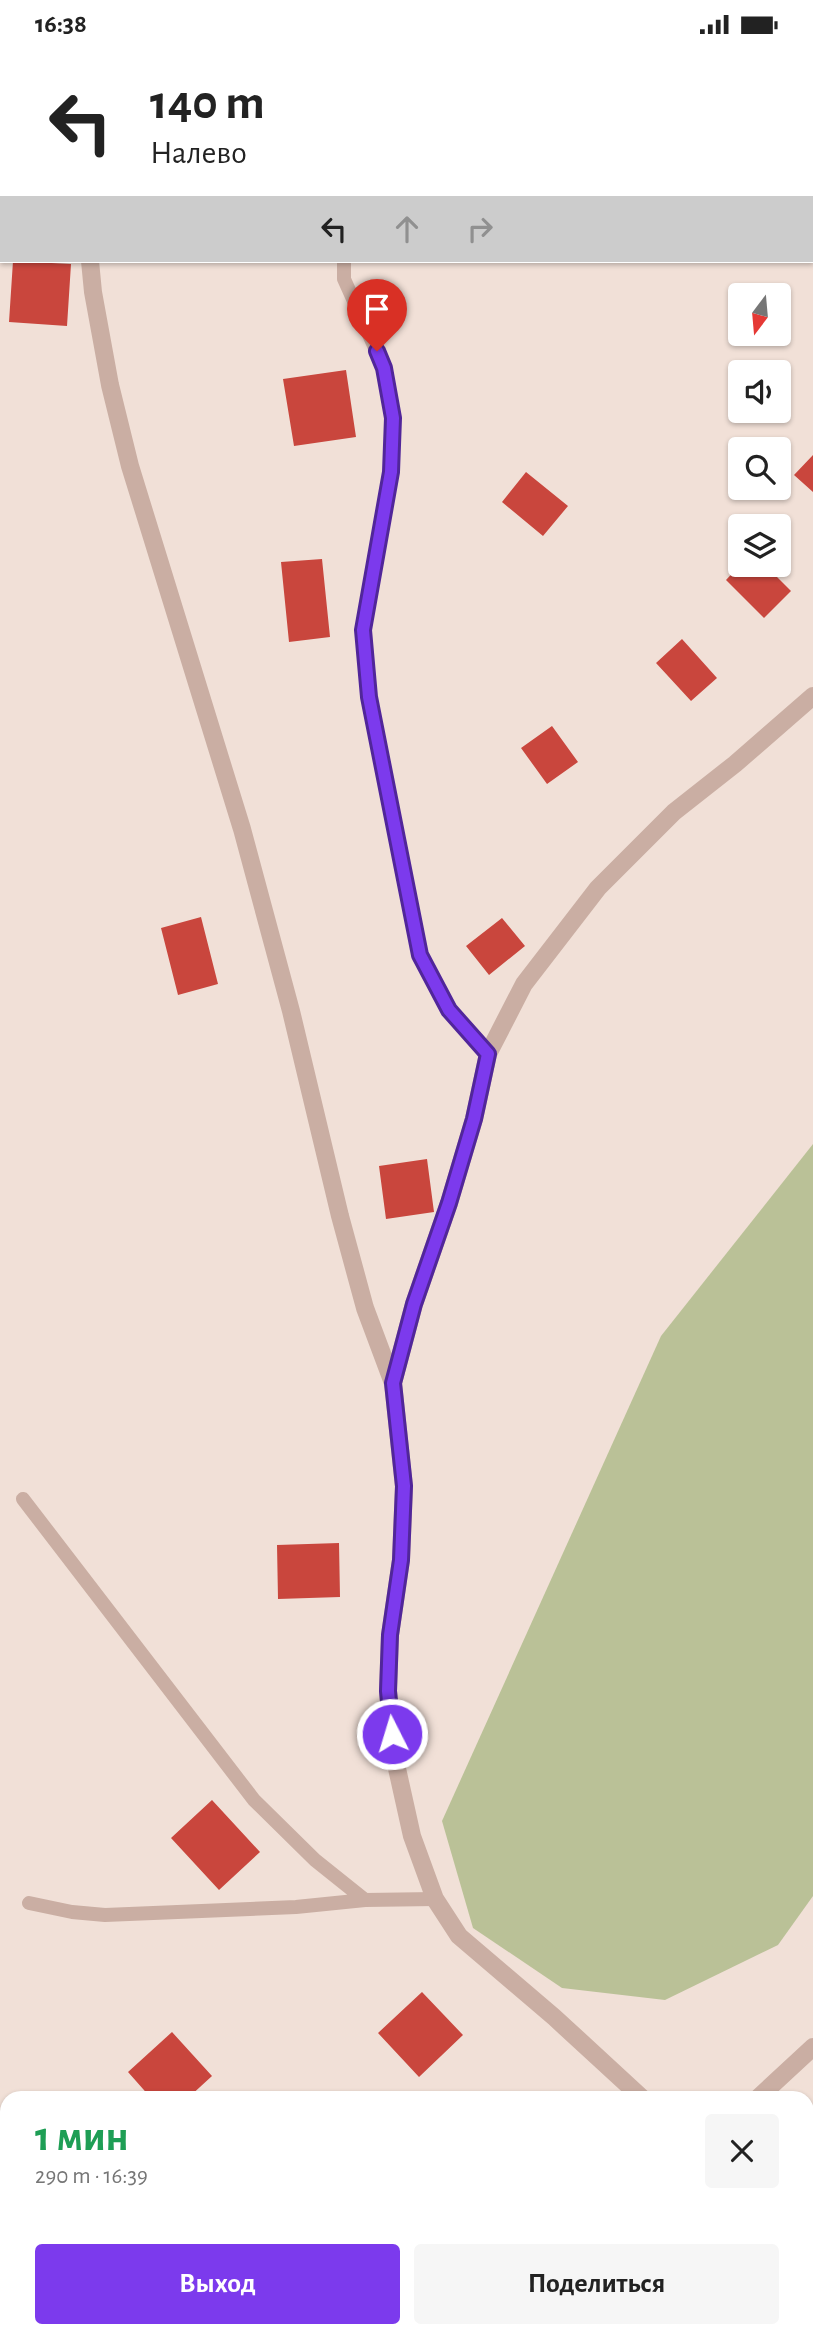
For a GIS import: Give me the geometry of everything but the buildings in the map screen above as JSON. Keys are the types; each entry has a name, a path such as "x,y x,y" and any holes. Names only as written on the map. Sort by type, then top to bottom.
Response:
{"street":[{"path":"90,263 110,385 130,466 242,829 365,1308 393,1383 404,1486 401,1560 390,1635 388,1691 394,1755 409,1822 435,1899 459,1936 554,2017 634,2091"},
{"path":"393,1383 414,1304 449,1203 474,1119 488,1054 524,984 598,888 674,812 735,764 813,696"},
{"path":"766,2091 813,2047"}],"lane":[{"path":"344,263 344,279 384,368 393,418 391,472 363,630 369,697 420,955 449,1010 488,1054"},
{"path":"23,1499 254,1800 315,1860 365,1900"},
{"path":"29,1903 72,1912 105,1915 296,1907 365,1900 435,1899"}],"green space":[{"path":"813,1144 813,1896 778,1945 665,2000 562,1988 473,1928 442,1821 661,1336"}],"route":[{"path":"377,351 384,368 393,418 391,472 363,630 369,697 420,955 449,1010 488,1054 474,1119 449,1203 414,1304 393,1383 404,1486 401,1560 390,1635 388,1691 392,1734"}]}
